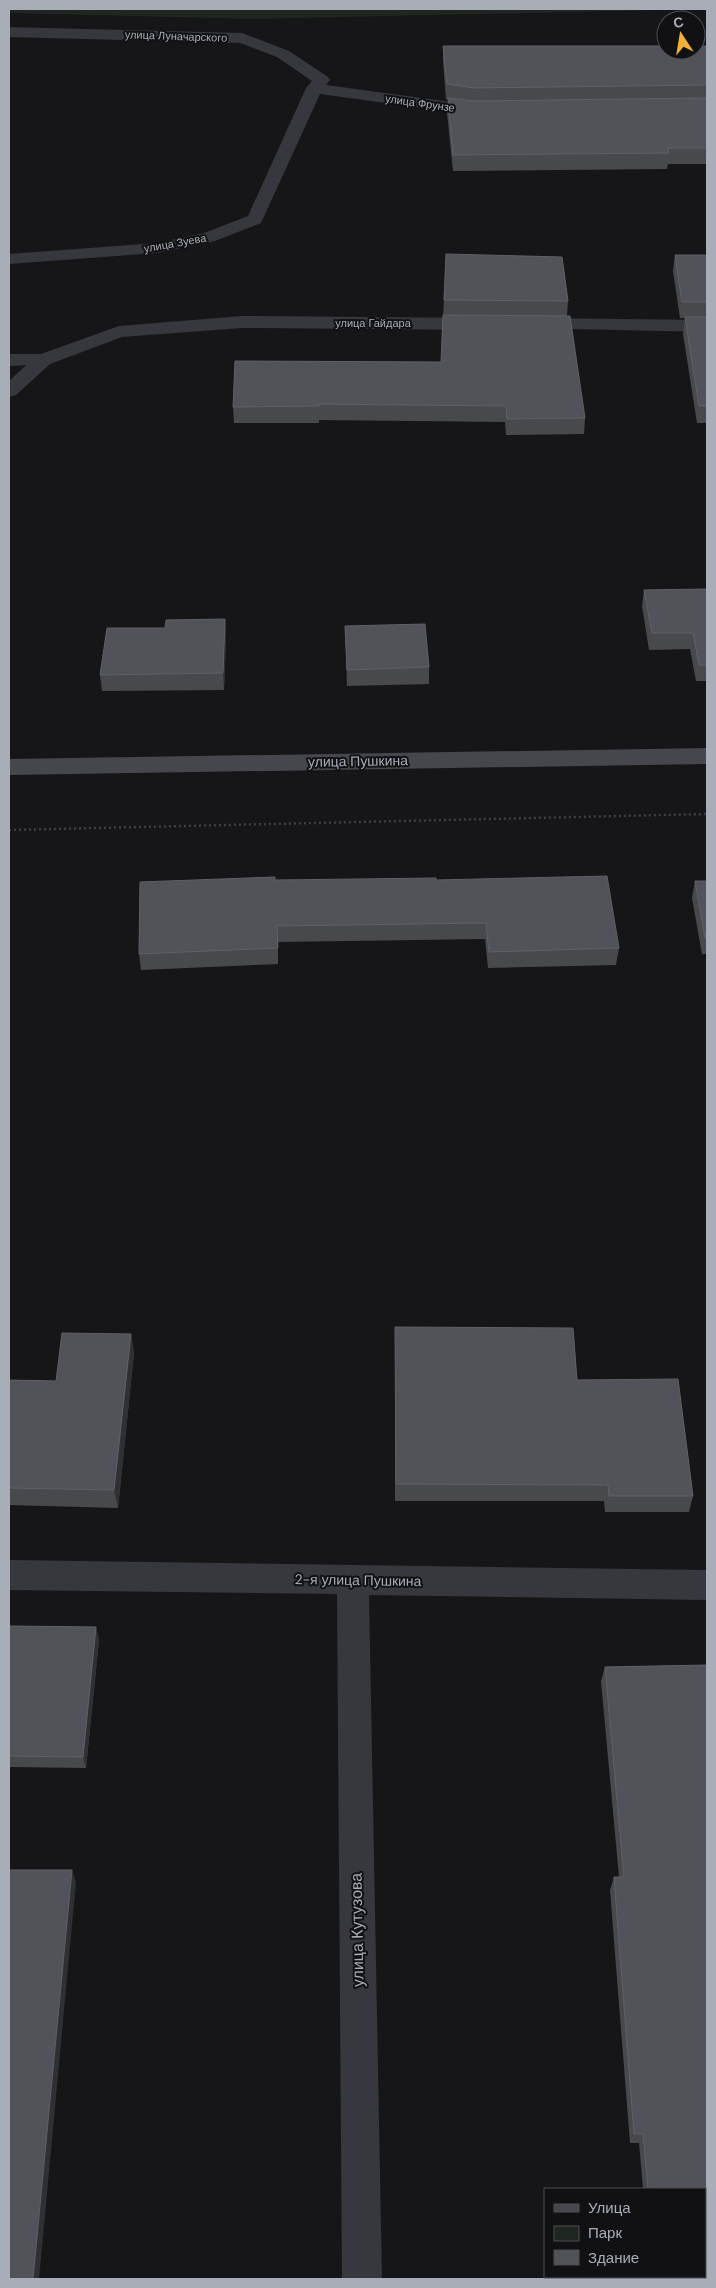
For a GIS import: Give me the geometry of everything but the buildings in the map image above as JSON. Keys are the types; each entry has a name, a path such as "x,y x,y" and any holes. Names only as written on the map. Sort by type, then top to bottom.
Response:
{"street":[{"name":"улица Луначарского","path":"9,32 242,38 283,54 322,80 314,88"},
{"name":"улица Фрунзе","path":"314,88 472,110 502,110"},
{"name":"улица Зуева","path":"9,259 158,248 209,237 255,218 314,88"},
{"name":"улица Гайдара","path":"43,360 119,332 242,322 499,324"},
{"path":"519,324 707,326"},
{"path":"9,360 43,360"},
{"path":"9,392 43,360"},
{"name":"улица Пушкина","path":"9,767 707,756"},
{"name":"2-я улица Пушкина","path":"9,1575 707,1585"},
{"name":"улица Кутузова","path":"352,1580 362,2279"}],"path":[{"path":"9,830 707,814"}],"green space":[{"path":"9,9 707,9 253,19 9,13"}]}
